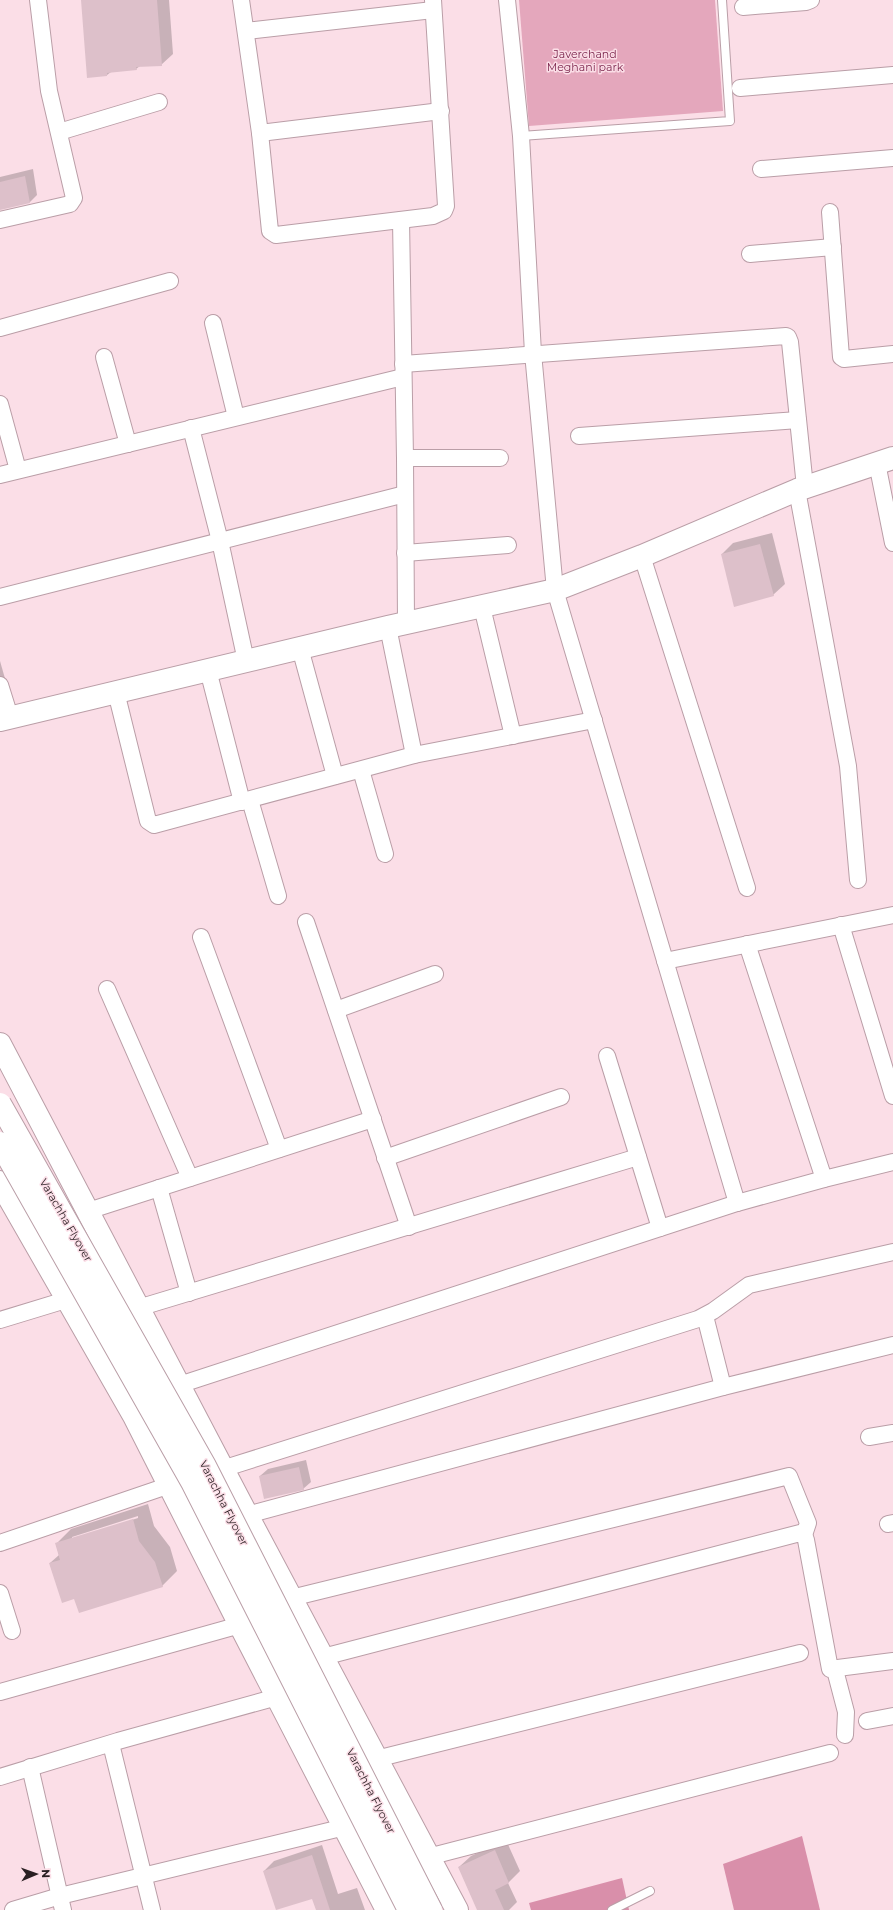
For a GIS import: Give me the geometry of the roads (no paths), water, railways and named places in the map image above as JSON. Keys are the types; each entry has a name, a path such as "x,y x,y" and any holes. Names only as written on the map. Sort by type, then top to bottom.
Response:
{"street":[{"path":"0,220 70,204 73,201 74,193 46,75 38,0"},
{"path":"241,0 260,133 270,231 273,235 433,216 444,211 446,206 441,111 433,5 246,31"},
{"path":"507,0 521,136 533,353 555,590 738,1203"},
{"path":"743,7 806,2 811,0"},
{"path":"740,88 893,75"},
{"path":"59,132 159,102"},
{"path":"260,133 441,111"},
{"path":"761,169 893,158"},
{"path":"830,212 841,357 844,359 893,354"},
{"path":"400,220 405,458 405,553 397,625 414,755"},
{"path":"750,254 833,247"},
{"path":"0,328 170,281"},
{"path":"213,323 236,417"},
{"path":"0,475 236,417 403,370 533,353 786,336 790,342 798,420 801,489 848,766 858,880"},
{"path":"104,357 128,444"},
{"path":"0,404 18,470"},
{"path":"579,436 798,420"},
{"path":"191,428 220,541 246,661"},
{"path":"405,458 500,458"},
{"path":"0,684 5,718 397,625 482,608 555,590 642,556 801,489 885,461 893,543"},
{"path":"0,597 405,494"},
{"path":"405,553 508,545"},
{"path":"642,556 747,888"},
{"path":"482,608 513,736"},
{"path":"300,648 335,776"},
{"path":"208,670 246,801 278,896"},
{"path":"116,692 148,821 151,824 157,825 414,755 594,720"},
{"path":"361,770 385,854"},
{"path":"666,961 893,915"},
{"path":"306,922 409,1227"},
{"path":"841,925 893,1096"},
{"path":"201,937 279,1149"},
{"path":"747,944 824,1179"},
{"path":"336,1010 435,974"},
{"path":"107,988 190,1178"},
{"path":"0,1044 222,1468 457,1910"},
{"path":"607,1056 660,1228"},
{"path":"385,1158 561,1097"},
{"name":"Varachha Flyover","path":"0,1104 205,1466 431,1910"},
{"path":"88,1211 372,1119"},
{"name":"Varachha Flyover","path":"0,1144 192,1482 410,1910"},
{"path":"0,1176 57,1152"},
{"path":"138,1308 638,1157"},
{"path":"179,1385 738,1203 824,1179 893,1162"},
{"path":"0,1182 69,1299 134,1416 277,1697 346,1827 387,1910"},
{"path":"159,1188 189,1293"},
{"path":"222,1468 705,1316 749,1285 893,1252"},
{"path":"0,1320 69,1299"},
{"path":"705,1316 722,1387"},
{"path":"247,1515 722,1387 893,1345"},
{"path":"869,1437 893,1433"},
{"path":"0,1692 240,1625 292,1598 789,1476 808,1523 804,1535 830,1669 835,1670 893,1661"},
{"path":"0,1543 170,1485"},
{"path":"323,1657 793,1534 800,1533 804,1535"},
{"path":"0,1593 12,1631"},
{"path":"376,1759 800,1652"},
{"path":"835,1670 846,1712 844,1735"},
{"path":"0,1777 277,1697"},
{"path":"867,1720 893,1716"},
{"path":"111,1744 152,1910"},
{"path":"428,1857 830,1753"},
{"path":"30,1768 61,1903"},
{"path":"13,1910 61,1903 143,1876 346,1827"}],"lane":[{"path":"521,136 730,121 722,0"},
{"path":"612,1910 650,1891"}],"park label":[{"name":"Javerchand Meghani park","path":"585,60"}]}
